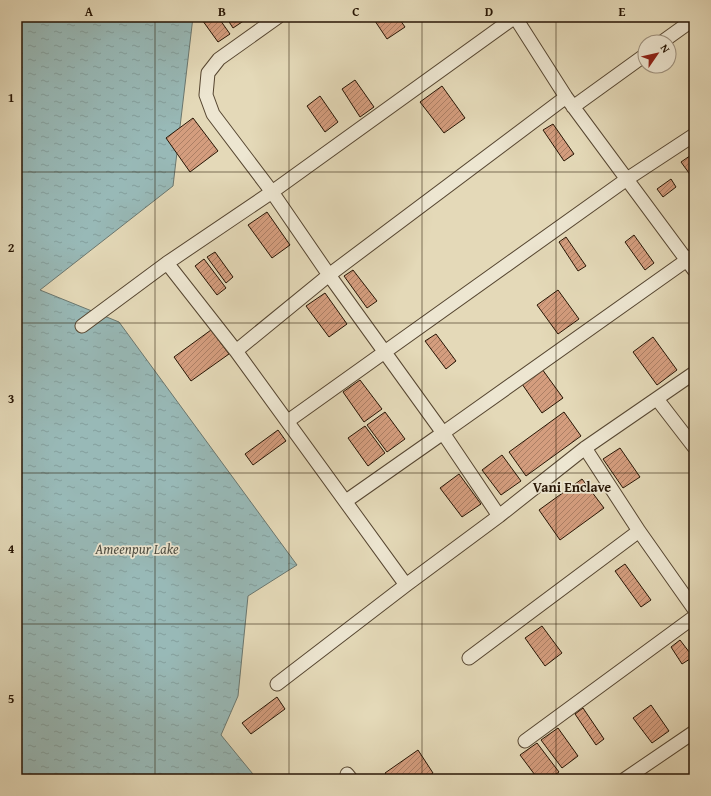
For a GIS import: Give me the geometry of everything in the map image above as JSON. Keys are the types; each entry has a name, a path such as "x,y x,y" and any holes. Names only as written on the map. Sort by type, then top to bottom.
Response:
{"street":[{"path":"278,17 220,59 208,73 206,95 213,114 272,192 329,275 443,433 499,516"},
{"path":"82,326 167,263 272,192 515,17 570,102 627,179 692,262 346,501"},
{"path":"673,34 694,19"},
{"path":"236,351 329,275 570,102 637,60"},
{"path":"288,422 627,179 694,135"},
{"path":"167,263 236,351 406,585"},
{"path":"277,684 499,516 585,448 694,373"},
{"path":"657,399 694,447"},
{"path":"585,448 639,531 694,609"},
{"path":"469,658 639,531"},
{"path":"525,741 694,617"},
{"path":"625,779 694,732"}],"water":[{"name":"Ameenpur Lake","path":"17,17 193,17 173,186 40,290 119,322 297,565 248,596 238,696 221,735 257,779 17,779"}],"building":[{"path":"200,17 218,17 230,34 218,42"},
{"path":"226,17 243,17 245,20 233,28"},
{"path":"398,17 405,27 387,39 373,18"},
{"path":"355,80 374,107 360,117 342,89"},
{"path":"442,86 465,118 444,133 420,102"},
{"path":"320,96 338,122 325,132 307,106"},
{"path":"193,118 218,151 190,172 166,138"},
{"path":"553,124 574,154 564,161 543,130"},
{"path":"694,153 694,180 681,162"},
{"path":"671,179 676,187 663,197 657,189"},
{"path":"267,212 290,245 272,258 248,225"},
{"path":"634,235 654,263 645,270 625,242"},
{"path":"566,237 586,266 578,271 559,242"},
{"path":"215,252 233,277 226,283 207,257"},
{"path":"204,259 226,288 217,295 195,266"},
{"path":"353,270 377,301 367,308 344,276"},
{"path":"558,290 579,319 558,334 537,305"},
{"path":"325,293 347,324 329,337 306,306"},
{"path":"211,330 229,354 191,381 174,357"},
{"path":"436,334 456,361 446,369 425,341"},
{"path":"653,337 677,370 657,385 633,352"},
{"path":"542,369 563,398 542,413 522,384"},
{"path":"360,380 382,409 364,422 343,392"},
{"path":"385,412 405,439 387,452 367,425"},
{"path":"564,412 581,436 526,476 509,452"},
{"path":"365,426 385,453 368,466 348,438"},
{"path":"278,430 286,441 253,465 245,454"},
{"path":"620,448 640,477 623,488 603,459"},
{"path":"502,455 521,481 501,495 482,470"},
{"path":"459,474 481,504 462,517 440,488"},
{"path":"582,479 604,508 560,540 539,510"},
{"path":"625,564 651,600 641,607 615,571"},
{"path":"542,626 562,653 545,666 525,638"},
{"path":"680,640 693,657 682,664 671,647"},
{"path":"277,697 285,709 251,734 242,723"},
{"path":"651,705 669,731 652,743 633,718"},
{"path":"583,708 604,739 596,745 575,714"},
{"path":"558,728 578,756 562,768 541,740"},
{"path":"537,743 559,772 549,779 538,779 520,755"},
{"path":"418,750 433,773 424,779 389,779 385,773"}],"district":[{"name":"Vani Enclave","path":"572,487"}]}
